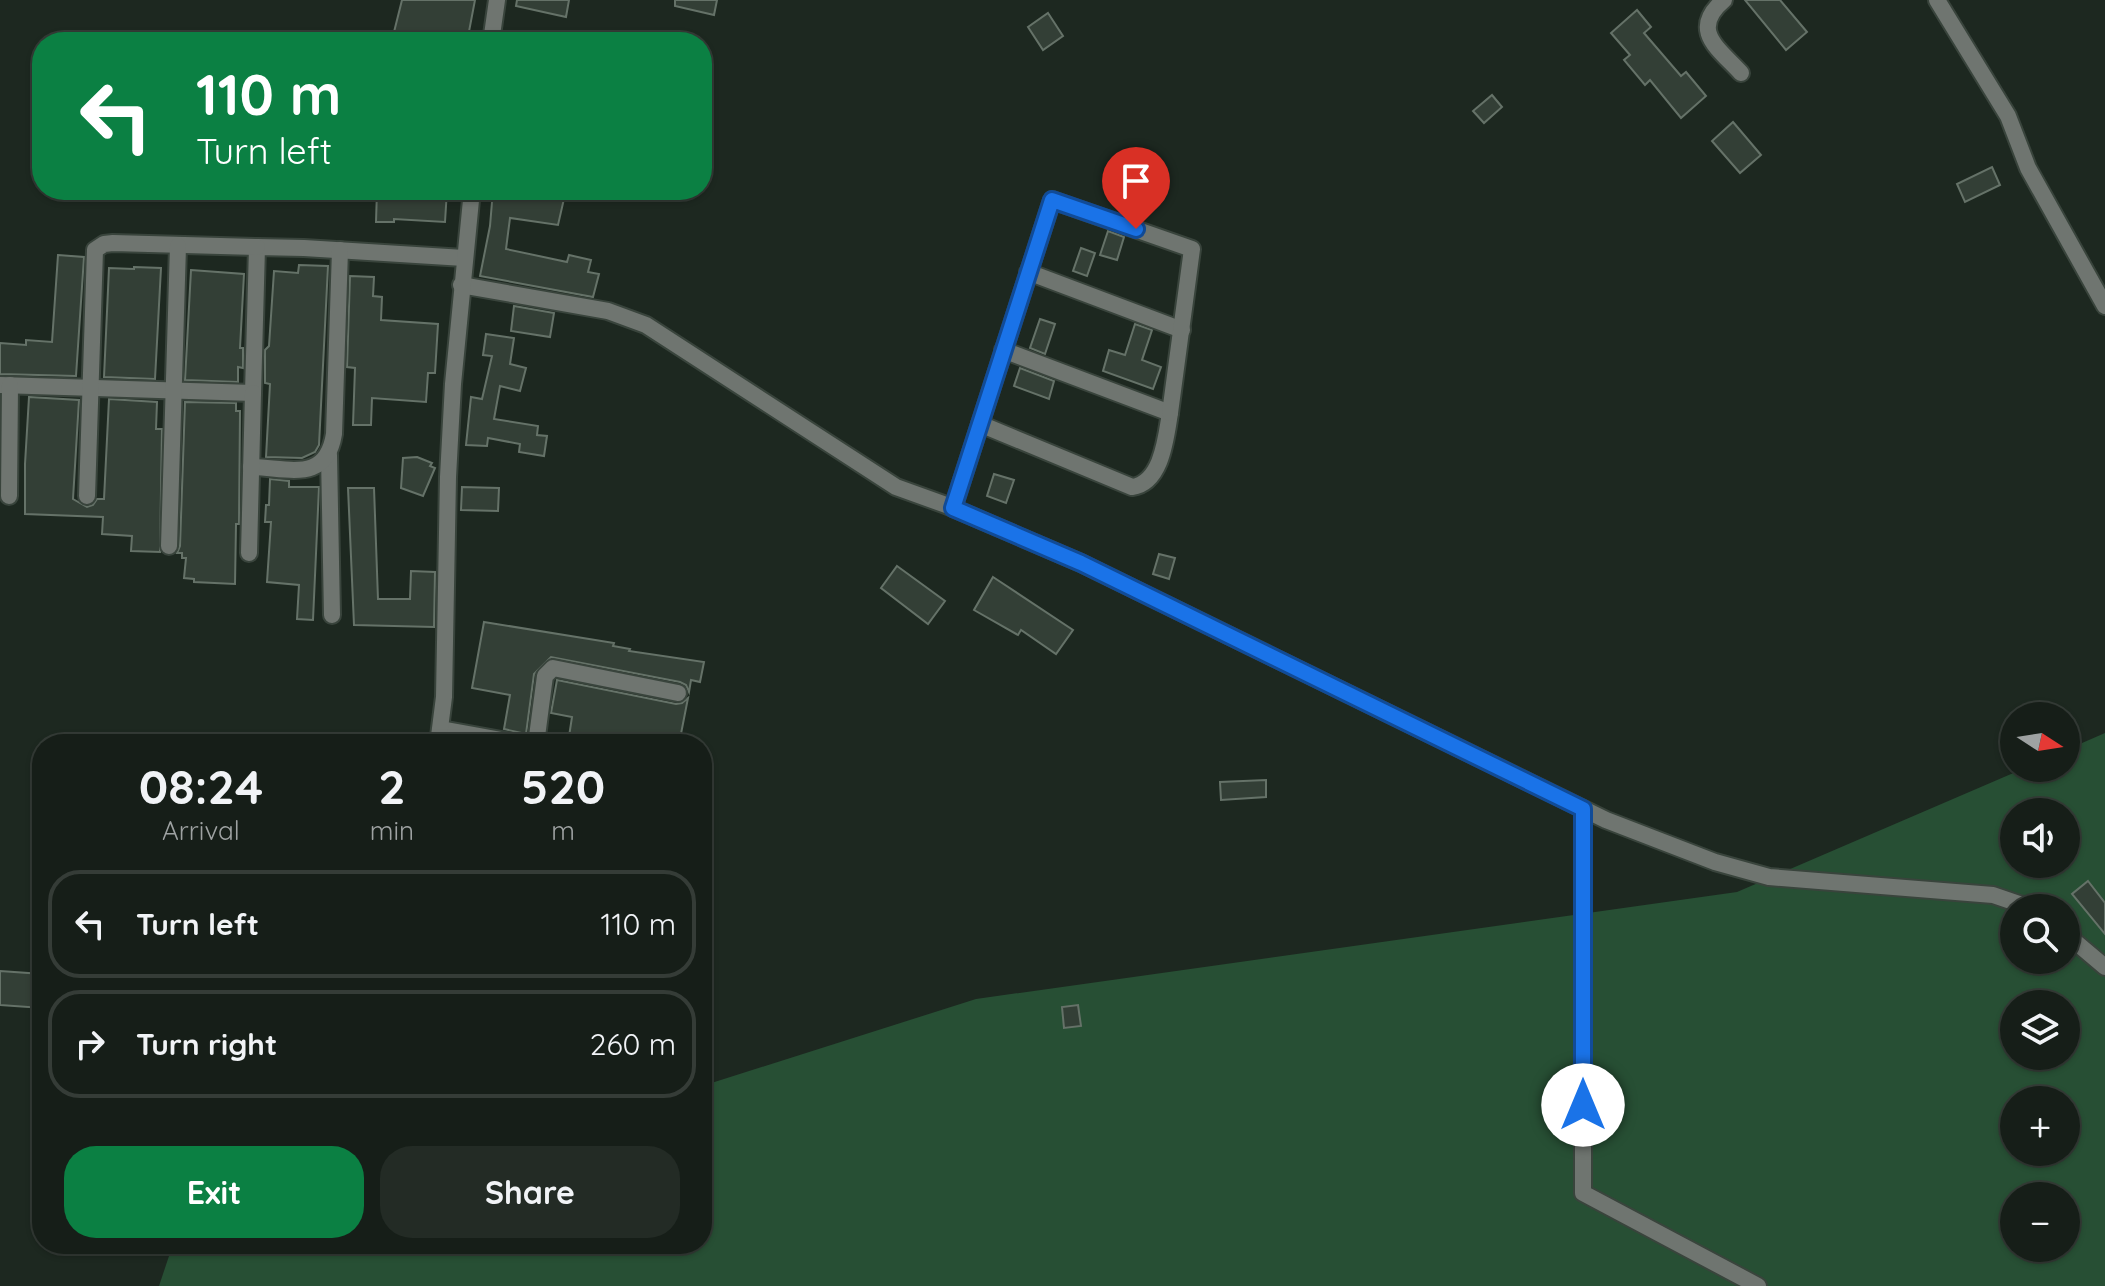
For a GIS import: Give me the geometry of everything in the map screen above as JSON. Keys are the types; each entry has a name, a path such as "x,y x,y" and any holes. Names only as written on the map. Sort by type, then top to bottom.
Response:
{"street":[{"path":"492,32 497,0"},
{"path":"1724,0 1712,9 1707,29 1709,38 1741,73"},
{"path":"1937,0 2008,116 2028,168 2105,306"},
{"path":"440,734 444,697 448,477 461,285 471,200"},
{"path":"949,506 980,424 1052,200 1192,249 1170,413 1156,467 1143,483 1132,487 980,424"},
{"path":"87,496 95,250 99,246 113,243 257,247 464,258"},
{"path":"169,546 171,390 178,246"},
{"path":"249,553 257,247"},
{"path":"332,615 329,455 334,434 340,250"},
{"path":"1028,272 1182,330"},
{"path":"461,285 608,311 646,325 896,487 949,506 1081,563 1583,809 1660,842 1769,877 2000,897"},
{"path":"1003,350 1170,413"},
{"path":"9,496 5,385 253,393"},
{"path":"251,467 309,469 323,463 329,455"},
{"path":"537,734 545,676 553,668 678,693"},
{"path":"1583,809 1583,1193 1758,1286"},
{"path":"2080,946 2105,967"}],"green space":[{"path":"2105,733 2105,1286 159,1286 169,1256 175,1254 712,1254 712,1083 976,999 1737,892 2000,779 2000,782 2080,782 2080,744"}],"building":[{"path":"402,0 475,0 469,32 394,32"},
{"path":"517,0 569,0 566,17 516,6"},
{"path":"675,0 717,0 714,15 675,6"},
{"path":"1745,0 1780,0 1807,32 1786,50"},
{"path":"1637,10 1651,27 1644,33 1681,76 1686,72 1706,96 1681,118 1650,80 1645,85 1624,60 1630,55 1611,33"},
{"path":"1048,13 1063,36 1043,50 1028,27"},
{"path":"1492,95 1502,107 1484,123 1473,111"},
{"path":"1733,122 1761,155 1740,173 1712,141"},
{"path":"1992,167 2000,185 1965,202 1957,184"},
{"path":"377,200 446,200 445,222 394,219 394,222 376,222"},
{"path":"492,200 564,200 558,225 510,218 506,249 567,262 569,255 591,260 588,272 599,274 593,297 480,276"},
{"path":"1108,231 1124,237 1117,260 1100,255"},
{"path":"1081,248 1095,253 1087,276 1073,271"},
{"path":"58,255 84,257 76,376 0,374 0,343 26,345 26,340 52,342"},
{"path":"299,265 328,266 319,445 315,452 302,458 266,457 270,384 265,383 265,350 269,346 274,271 298,273"},
{"path":"109,268 161,268 155,379 104,377"},
{"path":"191,270 244,274 240,348 243,348 243,368 238,367 238,382 185,380"},
{"path":"350,276 374,277 373,296 382,297 381,320 438,324 435,373 428,373 426,402 372,398 371,425 353,425 355,368 347,367"},
{"path":"514,306 554,313 550,337 511,331"},
{"path":"1040,319 1055,324 1045,354 1030,348"},
{"path":"1135,324 1152,330 1142,360 1161,367 1153,389 1103,371 1109,350 1125,355"},
{"path":"486,334 514,338 510,364 526,368 520,391 500,386 494,419 538,426 537,435 547,436 544,456 519,452 520,444 488,438 487,446 466,445 471,397 482,399 492,356 483,355"},
{"path":"1020,368 1054,381 1049,399 1014,386"},
{"path":"29,397 79,400 73,499 87,507 97,499 104,499 109,399 157,402 156,429 162,429 160,552 131,551 132,536 102,534 103,517 25,514"},
{"path":"185,402 236,403 236,411 240,411 235,584 194,582 194,579 184,578 186,558 182,558 182,553 177,553 180,546"},
{"path":"417,457 432,463 430,466 435,468 423,496 401,488 403,458"},
{"path":"994,474 1014,480 1006,503 987,496"},
{"path":"270,479 289,481 289,487 319,487 313,620 297,619 299,585 267,582 271,522 265,522"},
{"path":"462,487 499,488 498,511 461,510"},
{"path":"348,488 374,488 378,599 410,599 411,571 435,572 434,627 354,625"},
{"path":"1159,554 1175,558 1169,579 1153,574"},
{"path":"897,566 945,601 928,624 881,588"},
{"path":"993,577 1073,630 1056,654 1021,630 1018,635 974,610"},
{"path":"484,622 614,643 613,646 629,651 704,662 700,682 691,680 689,692 686,685 680,682 551,657 534,674 526,734 504,729 510,695 472,688"},
{"path":"557,680 676,704 688,698 681,734 569,734 572,717 551,713"},
{"path":"1266,780 1266,797 1221,800 1220,782"},
{"path":"2088,881 2105,903 2105,934 2080,904 2080,894 2072,894"},
{"path":"0,971 32,973 32,1007 0,1005"},
{"path":"1078,1005 1081,1026 1064,1028 1062,1007"}],"route":[{"path":"1136,229 1052,200 953,508 1081,563 1583,809 1583,1105"}]}
